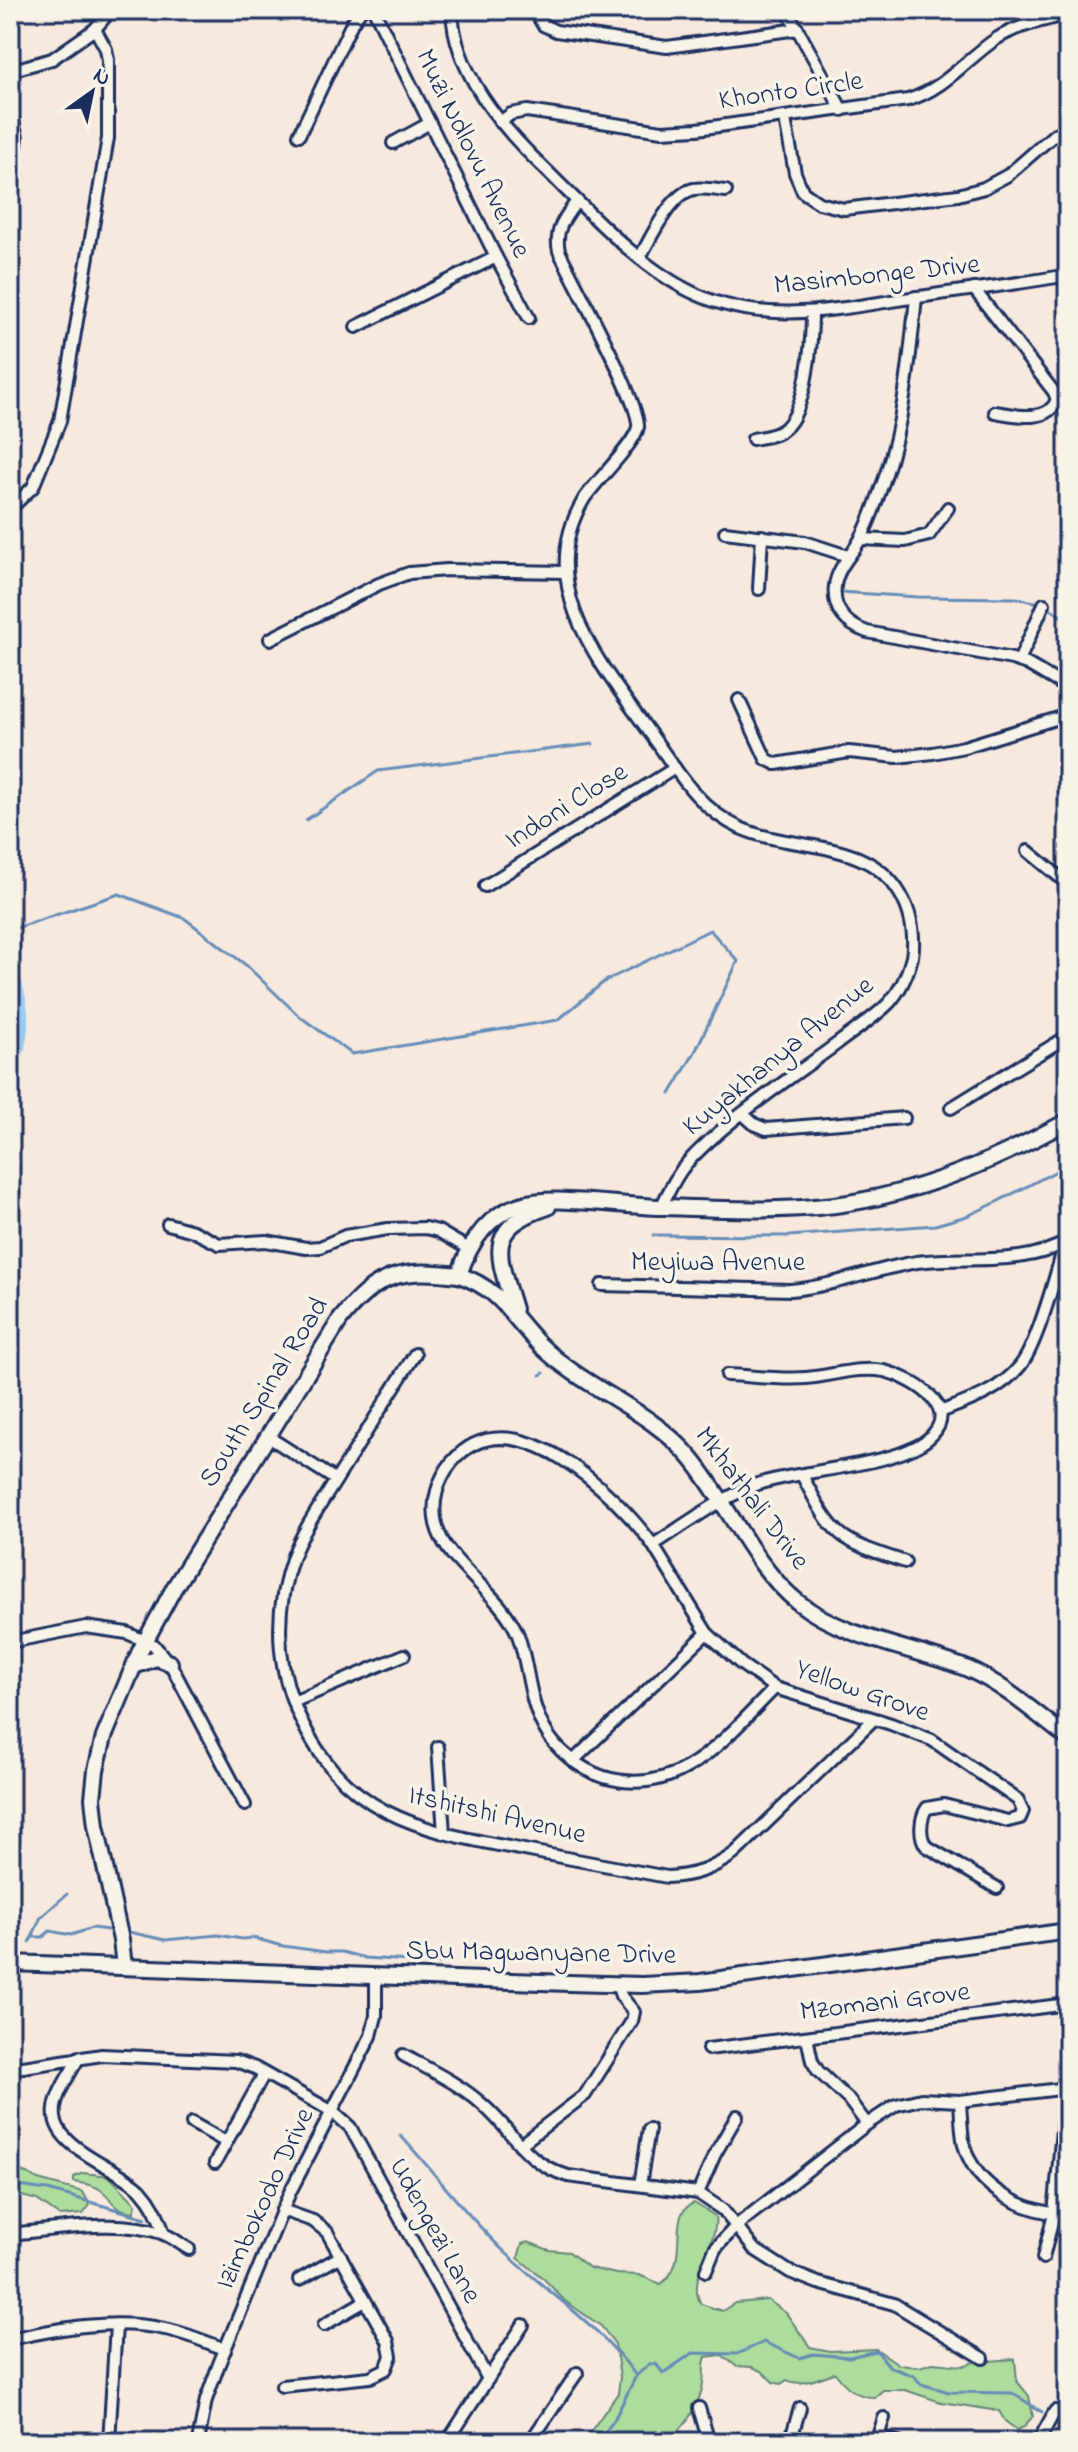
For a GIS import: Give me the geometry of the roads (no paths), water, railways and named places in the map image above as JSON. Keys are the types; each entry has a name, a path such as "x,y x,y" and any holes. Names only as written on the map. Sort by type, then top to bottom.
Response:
{"street":[{"path":"10,71 52,59 95,29 111,10"},
{"path":"299,135 361,10"},
{"name":"Muzi Ndlovu Avenue","path":"374,10 529,318"},
{"name":"Masimbonge Drive","path":"452,10 461,58 500,122 523,148 640,257 675,282 715,302 761,312 812,313 1068,275"},
{"path":"534,10 543,25 556,31 667,47 798,29"},
{"path":"787,10 842,110"},
{"name":"Khonto Circle","path":"500,122 511,114 527,111 662,131 785,119 924,95 1009,31 1068,14"},
{"path":"10,509 33,487 60,421 108,138 108,60 106,49 95,29"},
{"path":"10,109 17,138 10,183"},
{"path":"785,119 795,173 803,192 819,203 844,209 958,195 984,188 1008,175 1055,134 1068,129"},
{"path":"393,143 430,123"},
{"path":"640,257 674,201 684,193 695,189 726,191"},
{"name":"Kuyakhanya Avenue","path":"577,201 557,233 559,251 630,395 638,426 634,437 603,472 582,504 569,541 566,572 571,605 578,623 592,649 701,802 741,828 861,857 878,867 901,894 913,931 908,971 890,1001 743,1114 688,1161 661,1207"},
{"path":"356,327 496,257"},
{"path":"974,289 1057,400 1054,407 1042,415 995,412"},
{"path":"916,297 909,369 892,450 861,539 837,578 835,593 838,609 855,628 1019,661 1068,688"},
{"path":"753,439 785,429 793,417 812,344 812,313"},
{"path":"861,539 905,541 929,535 948,508"},
{"path":"725,532 827,548 848,556"},
{"path":"759,589 762,536"},
{"path":"270,639 379,584 409,573 447,570 566,572"},
{"path":"1019,661 1044,604"},
{"path":"739,700 766,759 776,764 849,752 897,757 933,753 964,747 1068,715"},
{"name":"Indoni Close","path":"485,886 675,768"},
{"path":"1028,851 1068,884"},
{"path":"951,1108 1068,1036"},
{"path":"743,1114 766,1129 904,1118"},
{"path":"459,1275 469,1249 488,1223 505,1210 524,1203 803,1208 885,1195 929,1183 980,1165 1068,1121"},
{"path":"517,1317 500,1262 502,1239 513,1221 521,1216 564,1202"},
{"path":"168,1224 193,1231 219,1244 266,1241 314,1248 388,1229 426,1228 469,1249"},
{"path":"940,1412 992,1389 1022,1364 1031,1347 1066,1242"},
{"name":"Meyiwa Avenue","path":"602,1285 819,1288 923,1261 995,1260 1035,1255 1066,1242"},
{"name":"South Spinal Road","path":"124,1967 93,1798 104,1737 146,1639 267,1436 354,1302 381,1283 413,1271 459,1275"},
{"name":"Mkhathali Drive","path":"459,1275 485,1286 501,1298 540,1344 561,1363 635,1409 673,1438 723,1501 763,1565 798,1602 822,1618 848,1629 943,1660 988,1679 1068,1738"},
{"name":"Itshitshi Avenue","path":"415,1354 303,1534 286,1581 280,1627 280,1655 285,1679 313,1744 351,1788 392,1817 444,1833 667,1877 704,1871 735,1853 874,1719"},
{"path":"653,1545 723,1501 762,1483 867,1462 923,1443 938,1428 940,1412 928,1392 902,1377 883,1371 802,1378 727,1375"},
{"path":"267,1436 336,1480"},
{"name":"Yellow Grove","path":"573,1761 545,1731 536,1711 526,1663 508,1615 441,1539 435,1515 438,1486 446,1469 472,1444 504,1436 521,1439 542,1448 608,1494 627,1511 653,1545 707,1633 726,1653 775,1688 932,1740 1018,1800 1022,1815 1015,1821 944,1805 927,1808 922,1818 922,1840 926,1846 997,1888"},
{"path":"802,1475 833,1529 861,1547 905,1562"},
{"path":"10,1642 86,1627 109,1628 146,1639 170,1663 245,1805"},
{"path":"707,1633 573,1761 591,1773 611,1779 651,1782 671,1777 705,1756 775,1688"},
{"path":"293,1702 404,1655"},
{"path":"134,1666 156,1658 170,1663"},
{"path":"438,1747 444,1833"},
{"name":"Sbu Magwanyane Drive","path":"10,1963 376,1978 617,1984 700,1982 1068,1931"},
{"name":"Izimbokodo Drive","path":"198,2442 206,2400 282,2210 371,2036 376,2016 376,1978"},
{"path":"520,2145 585,2095 632,2021 634,2012 621,1996 617,1984"},
{"name":"Mzomani Grove","path":"708,2049 1068,2004"},
{"path":"807,2037 812,2061 818,2071 848,2099 867,2124"},
{"path":"10,2069 79,2057 123,2054 214,2058 245,2064 333,2112"},
{"path":"403,2055 474,2097 540,2165 559,2173 698,2193 723,2210 754,2249 790,2272 894,2304 983,2358"},
{"path":"79,2057 56,2103 56,2127 67,2140 142,2191 161,2222 164,2234"},
{"path":"215,2163 264,2074"},
{"path":"706,2271 715,2249 736,2226 884,2111 906,2101 960,2101 1067,2088 1054,2214 1043,2258"},
{"path":"960,2101 964,2143 978,2175 1004,2196 1027,2207 1068,2215"},
{"name":"Udengezi Lane","path":"333,2112 350,2127 488,2379"},
{"path":"698,2193 737,2116"},
{"path":"192,2123 226,2142"},
{"path":"640,2185 649,2129"},
{"path":"282,2210 319,2224 327,2232 390,2347 390,2361 386,2369 370,2377 282,2386"},
{"path":"10,2234 97,2227 136,2229 164,2234 189,2249"},
{"path":"299,2280 341,2256"},
{"path":"324,2325 365,2301"},
{"path":"10,2339 72,2327 116,2325 165,2329 225,2349"},
{"path":"109,2442 116,2325"},
{"path":"447,2442 523,2325"},
{"path":"530,2442 577,2373"},
{"path":"699,2408 709,2442"},
{"path":"790,2442 800,2408"},
{"path":"1038,2442 1055,2411"},
{"path":"884,2418 877,2440 899,2442"}],"waterway":[{"path":"904,10 931,10"},
{"path":"839,592 1016,598 1044,604 1068,621"},
{"path":"306,820 378,771 593,744"},
{"path":"10,930 119,894 184,918 247,966 299,1016 352,1054 558,1020 605,981 710,930 738,961 695,1052 670,1094"},
{"path":"10,973 20,1011 17,1047 10,1074"},
{"path":"653,1235 789,1236 935,1225 967,1216 1068,1165"},
{"path":"540,1375 544,1373"},
{"path":"30,1942 41,1917 67,1894"},
{"path":"32,1937 43,1937 50,1931 71,1935 92,1928 108,1930"},
{"path":"129,1932 165,1940 218,1935 253,1938 283,1946 342,1952 365,1958 440,1963"},
{"path":"400,2135 493,2240 608,2342 636,2376"},
{"path":"10,2185 48,2190 146,2218"},
{"path":"598,2442 614,2420 636,2376 649,2364 656,2364 663,2373 693,2353 737,2354 764,2342 799,2358 813,2354 849,2357 877,2351 890,2367 914,2376 921,2384 949,2392 1012,2393 1042,2412"},
{"path":"1060,2423 1068,2427"}]}
